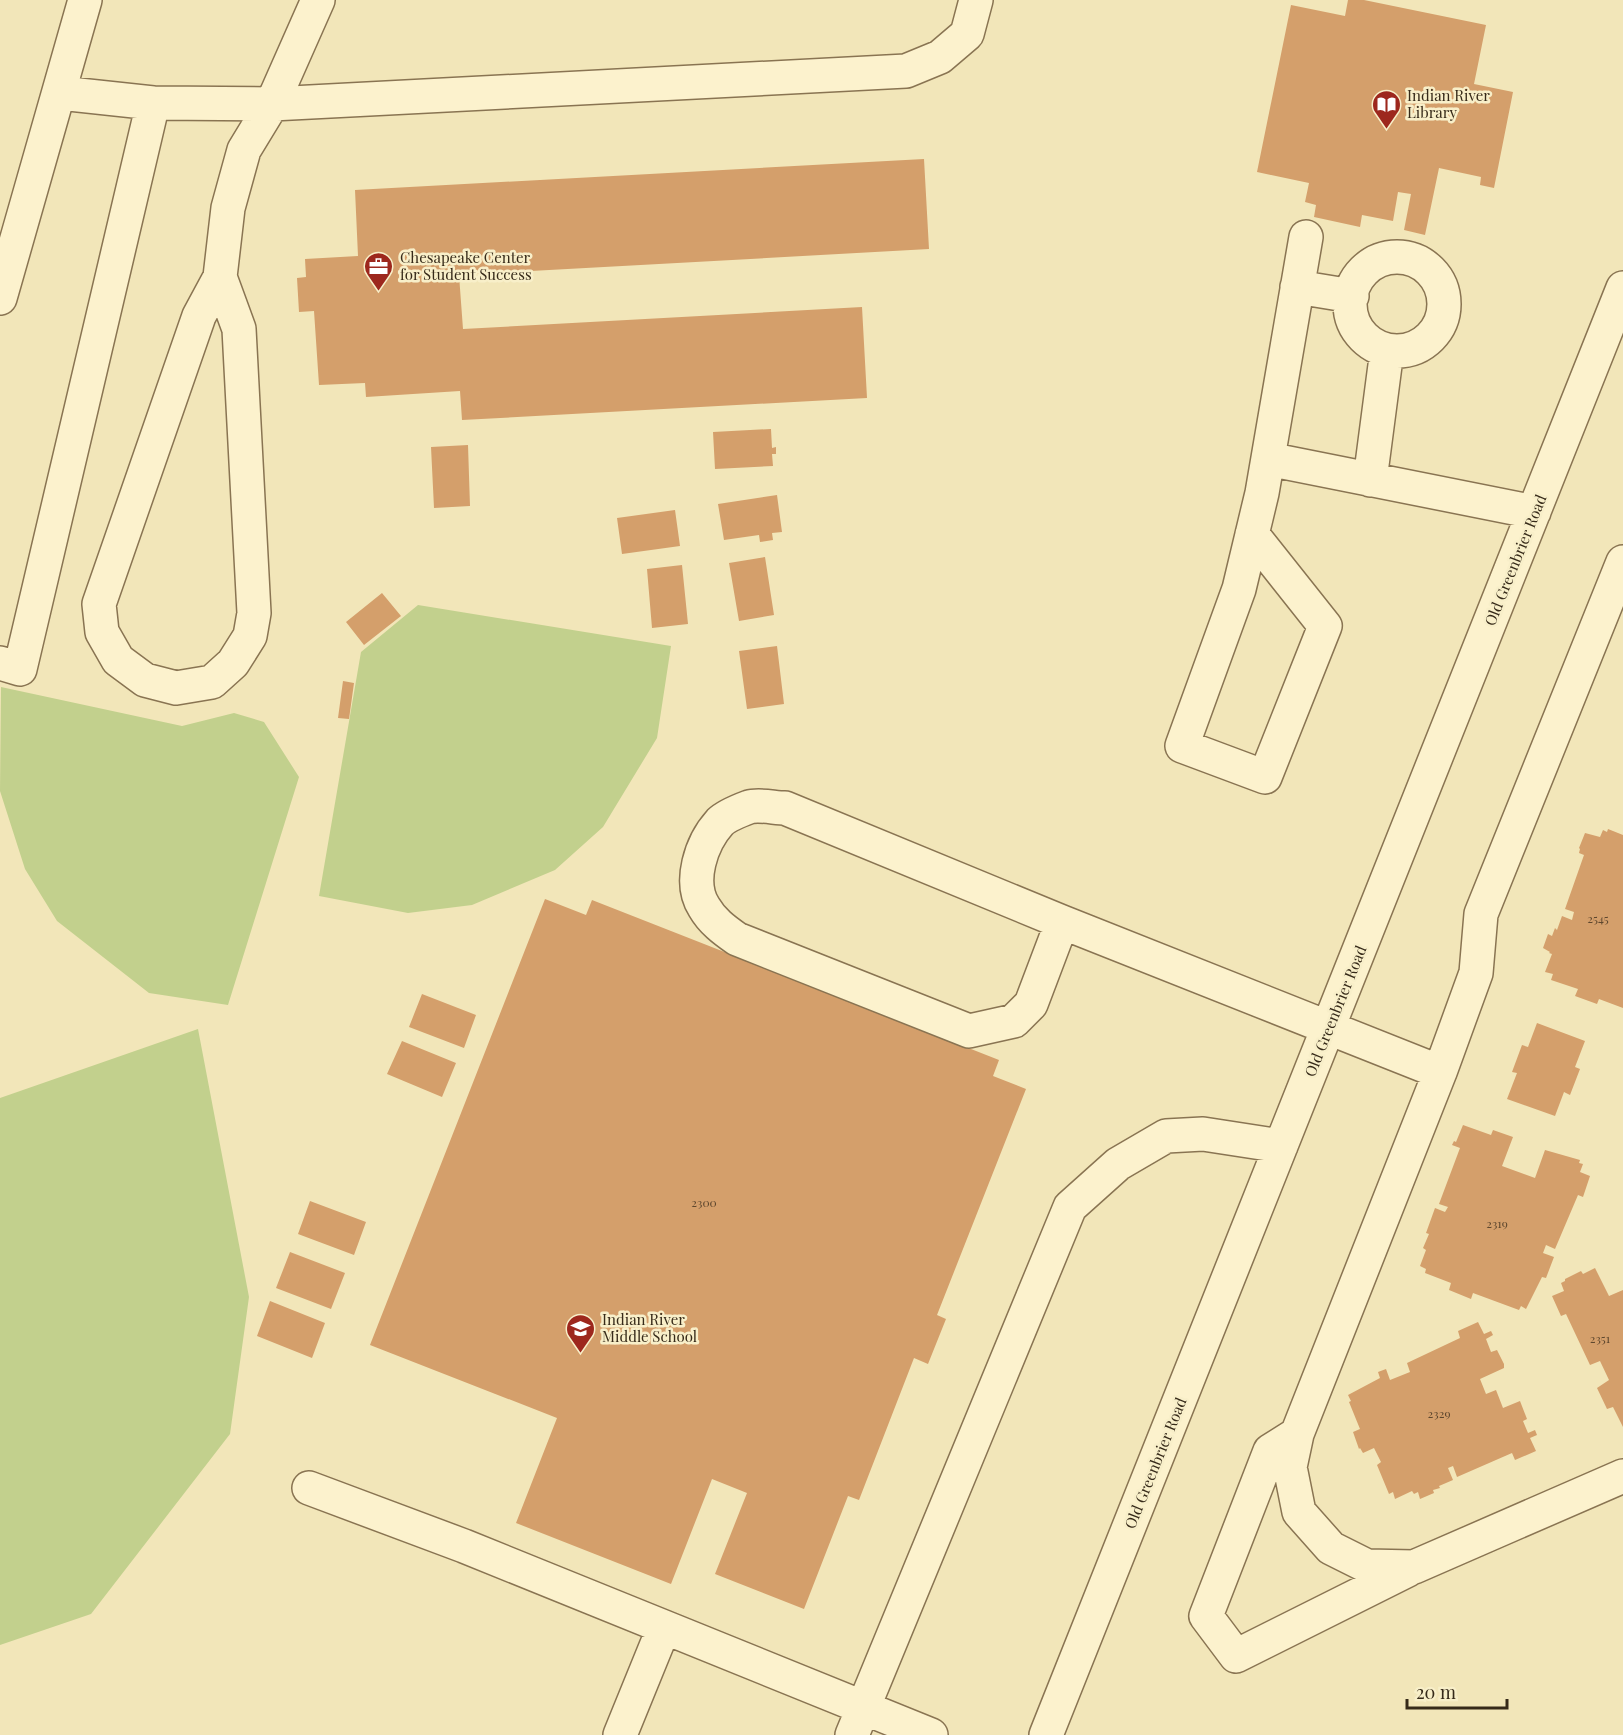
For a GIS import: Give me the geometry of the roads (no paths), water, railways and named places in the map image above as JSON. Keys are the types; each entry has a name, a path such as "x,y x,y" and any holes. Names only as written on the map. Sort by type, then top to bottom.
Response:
{"street":[{"path":"0,298 85,0"},
{"path":"220,277 238,328 254,613 250,636 233,663 212,682 177,688 145,680 118,660 102,632 99,604 199,316 220,277 228,208 244,150 272,104 318,0"},
{"path":"60,93 153,103 272,104 906,71 940,57 967,34 976,0"},
{"path":"0,663 20,669 153,103"},
{"path":"1252,534 1325,626 1265,777 1182,746 1239,589 1268,459 1306,237"},
{"path":"1401,257 1415,261 1429,269 1438,281 1444,296 1444,311 1439,326 1430,338 1418,346 1403,351 1387,350 1373,344 1361,334 1353,321 1350,305 1359,276 1371,265 1385,259 1401,257"},
{"path":"1297,287 1352,296"},
{"name":"Old Greenbrier Road","path":"1046,1735 1623,288"},
{"path":"1370,480 1387,350"},
{"path":"1268,459 1534,512"},
{"path":"1414,1567 1367,1566 1331,1548 1299,1512 1290,1467 1297,1434 1440,1072 1476,973 1480,914 1623,562"},
{"path":"1062,922 1031,1004 1014,1021 969,1031 737,939 724,930 703,906 696,873 701,852 721,821 750,807 785,808 1062,922 1440,1072"},
{"path":"858,1721 1070,1207 1118,1164 1166,1136 1203,1134 1281,1146"},
{"path":"1297,1434 1270,1451 1206,1616 1236,1656 1414,1567 1623,1476"},
{"path":"309,1488 464,1546 664,1627 858,1721 931,1735"},
{"path":"620,1735 664,1627"}],"place":[{"name":"Indian River Library","path":"1386,130"},
{"name":"Chesapeake Center for Student Success","path":"379,292"},
{"name":"Indian River Middle School","path":"581,1354"}]}
